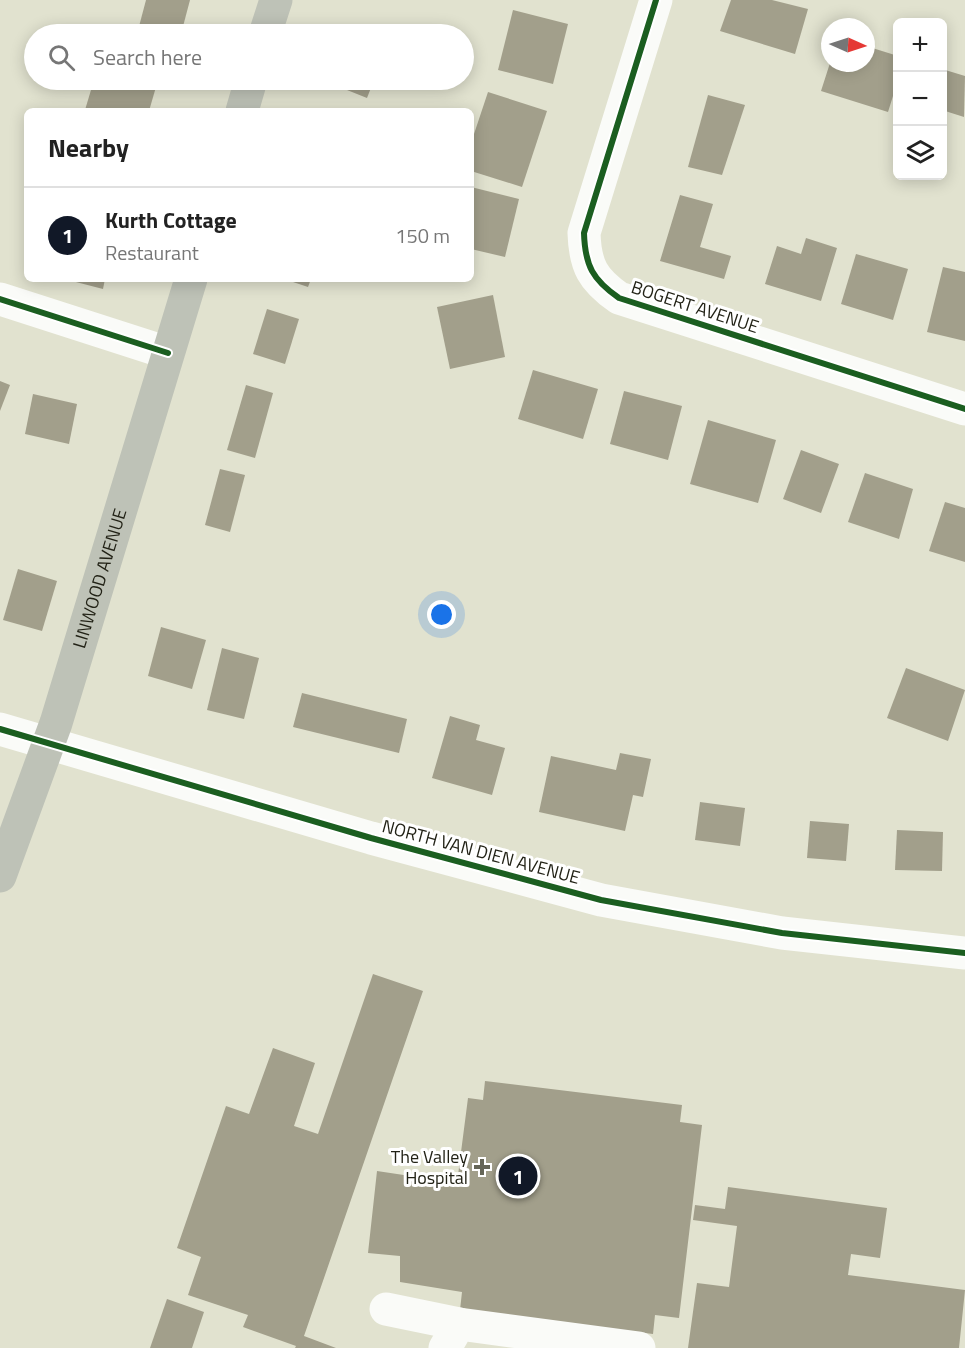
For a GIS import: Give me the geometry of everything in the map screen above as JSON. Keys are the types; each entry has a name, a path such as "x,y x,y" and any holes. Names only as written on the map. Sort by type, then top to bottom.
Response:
{"main road":[{"path":"268,24 276,0"},
{"path":"243,108 248,90"},
{"name":"LINWOOD AVENUE","path":"0,876 56,723 190,282"}],"street":[{"name":"BOGERT AVENUE","path":"656,0 584,233 585,253 590,270 602,286 619,298 965,409"},
{"path":"0,299 168,353"},
{"name":"NORTH VAN DIEN AVENUE","path":"0,729 360,835 601,900 782,933 965,953"},
{"path":"386,1309 452,1336 639,1348"}],"building":[{"path":"146,0 190,0 184,24 140,24"},
{"path":"731,0 772,0 808,9 795,54 720,31"},
{"path":"513,10 568,24 553,84 498,70"},
{"path":"875,49 893,54 893,96 888,112 821,91 827,72 875,72"},
{"path":"947,71 965,76 964,117 947,112"},
{"path":"91,90 155,90 150,108 86,108"},
{"path":"347,90 370,90 367,98"},
{"path":"488,92 547,111 522,187 474,172 474,134"},
{"path":"708,95 745,105 722,175 688,167"},
{"path":"474,188 519,199 505,257 474,250"},
{"path":"680,195 713,204 700,247 731,256 724,279 660,261"},
{"path":"806,238 837,248 821,301 765,284 777,246 801,254"},
{"path":"856,254 908,269 893,320 841,304"},
{"path":"943,267 965,272 965,341 927,332"},
{"path":"76,282 104,282 103,289"},
{"path":"293,282 310,282 308,287"},
{"path":"493,295 505,357 450,369 437,307"},
{"path":"267,309 299,319 285,364 253,354"},
{"path":"533,370 598,389 583,439 518,419"},
{"path":"0,381 10,385 0,411"},
{"path":"246,385 273,393 255,458 227,450"},
{"path":"624,391 682,406 668,460 610,444"},
{"path":"33,394 77,404 69,444 25,434"},
{"path":"708,420 776,440 758,503 690,484"},
{"path":"801,450 839,464 821,513 783,499"},
{"path":"220,469 245,475 230,532 205,525"},
{"path":"865,473 913,489 899,539 848,522"},
{"path":"945,502 965,508 965,562 929,551"},
{"path":"18,569 57,581 42,631 3,620"},
{"path":"161,627 206,640 192,689 148,676"},
{"path":"222,648 259,658 244,719 207,710"},
{"path":"906,668 965,690 948,741 887,718"},
{"path":"302,693 407,719 399,753 293,727"},
{"path":"450,716 480,725 476,740 505,748 492,795 432,778"},
{"path":"620,753 651,759 643,797 633,795 625,831 539,812 551,756 616,770"},
{"path":"700,802 745,808 740,846 695,840"},
{"path":"810,821 849,824 846,861 807,858"},
{"path":"897,830 943,832 942,871 895,870"},
{"path":"373,974 423,991 304,1336 336,1348 295,1348 296,1346 243,1327 248,1315 188,1295 201,1257 177,1248 226,1106 249,1114 273,1048 315,1063 294,1126 318,1134"},
{"path":"485,1081 682,1105 680,1122 702,1125 679,1318 655,1315 653,1334 460,1310 462,1292 400,1282 400,1256 368,1253 377,1171 457,1183 468,1098 483,1100"},
{"path":"728,1187 887,1208 880,1258 851,1254 848,1275 965,1290 959,1348 688,1348 697,1283 729,1287 737,1226 693,1220 695,1205 725,1209"},
{"path":"167,1299 204,1312 192,1348 150,1348"}],"cycle path":[{"path":"656,0 584,233 586,255 597,278 619,298 965,409"},
{"path":"0,299 168,353"},
{"path":"0,729 371,838 601,900 782,933 965,953"}],"place":[{"name":"The Valley Hospital","path":"482,1167"},
{"name":"Kurth Cottage","path":"518,1176"}]}
